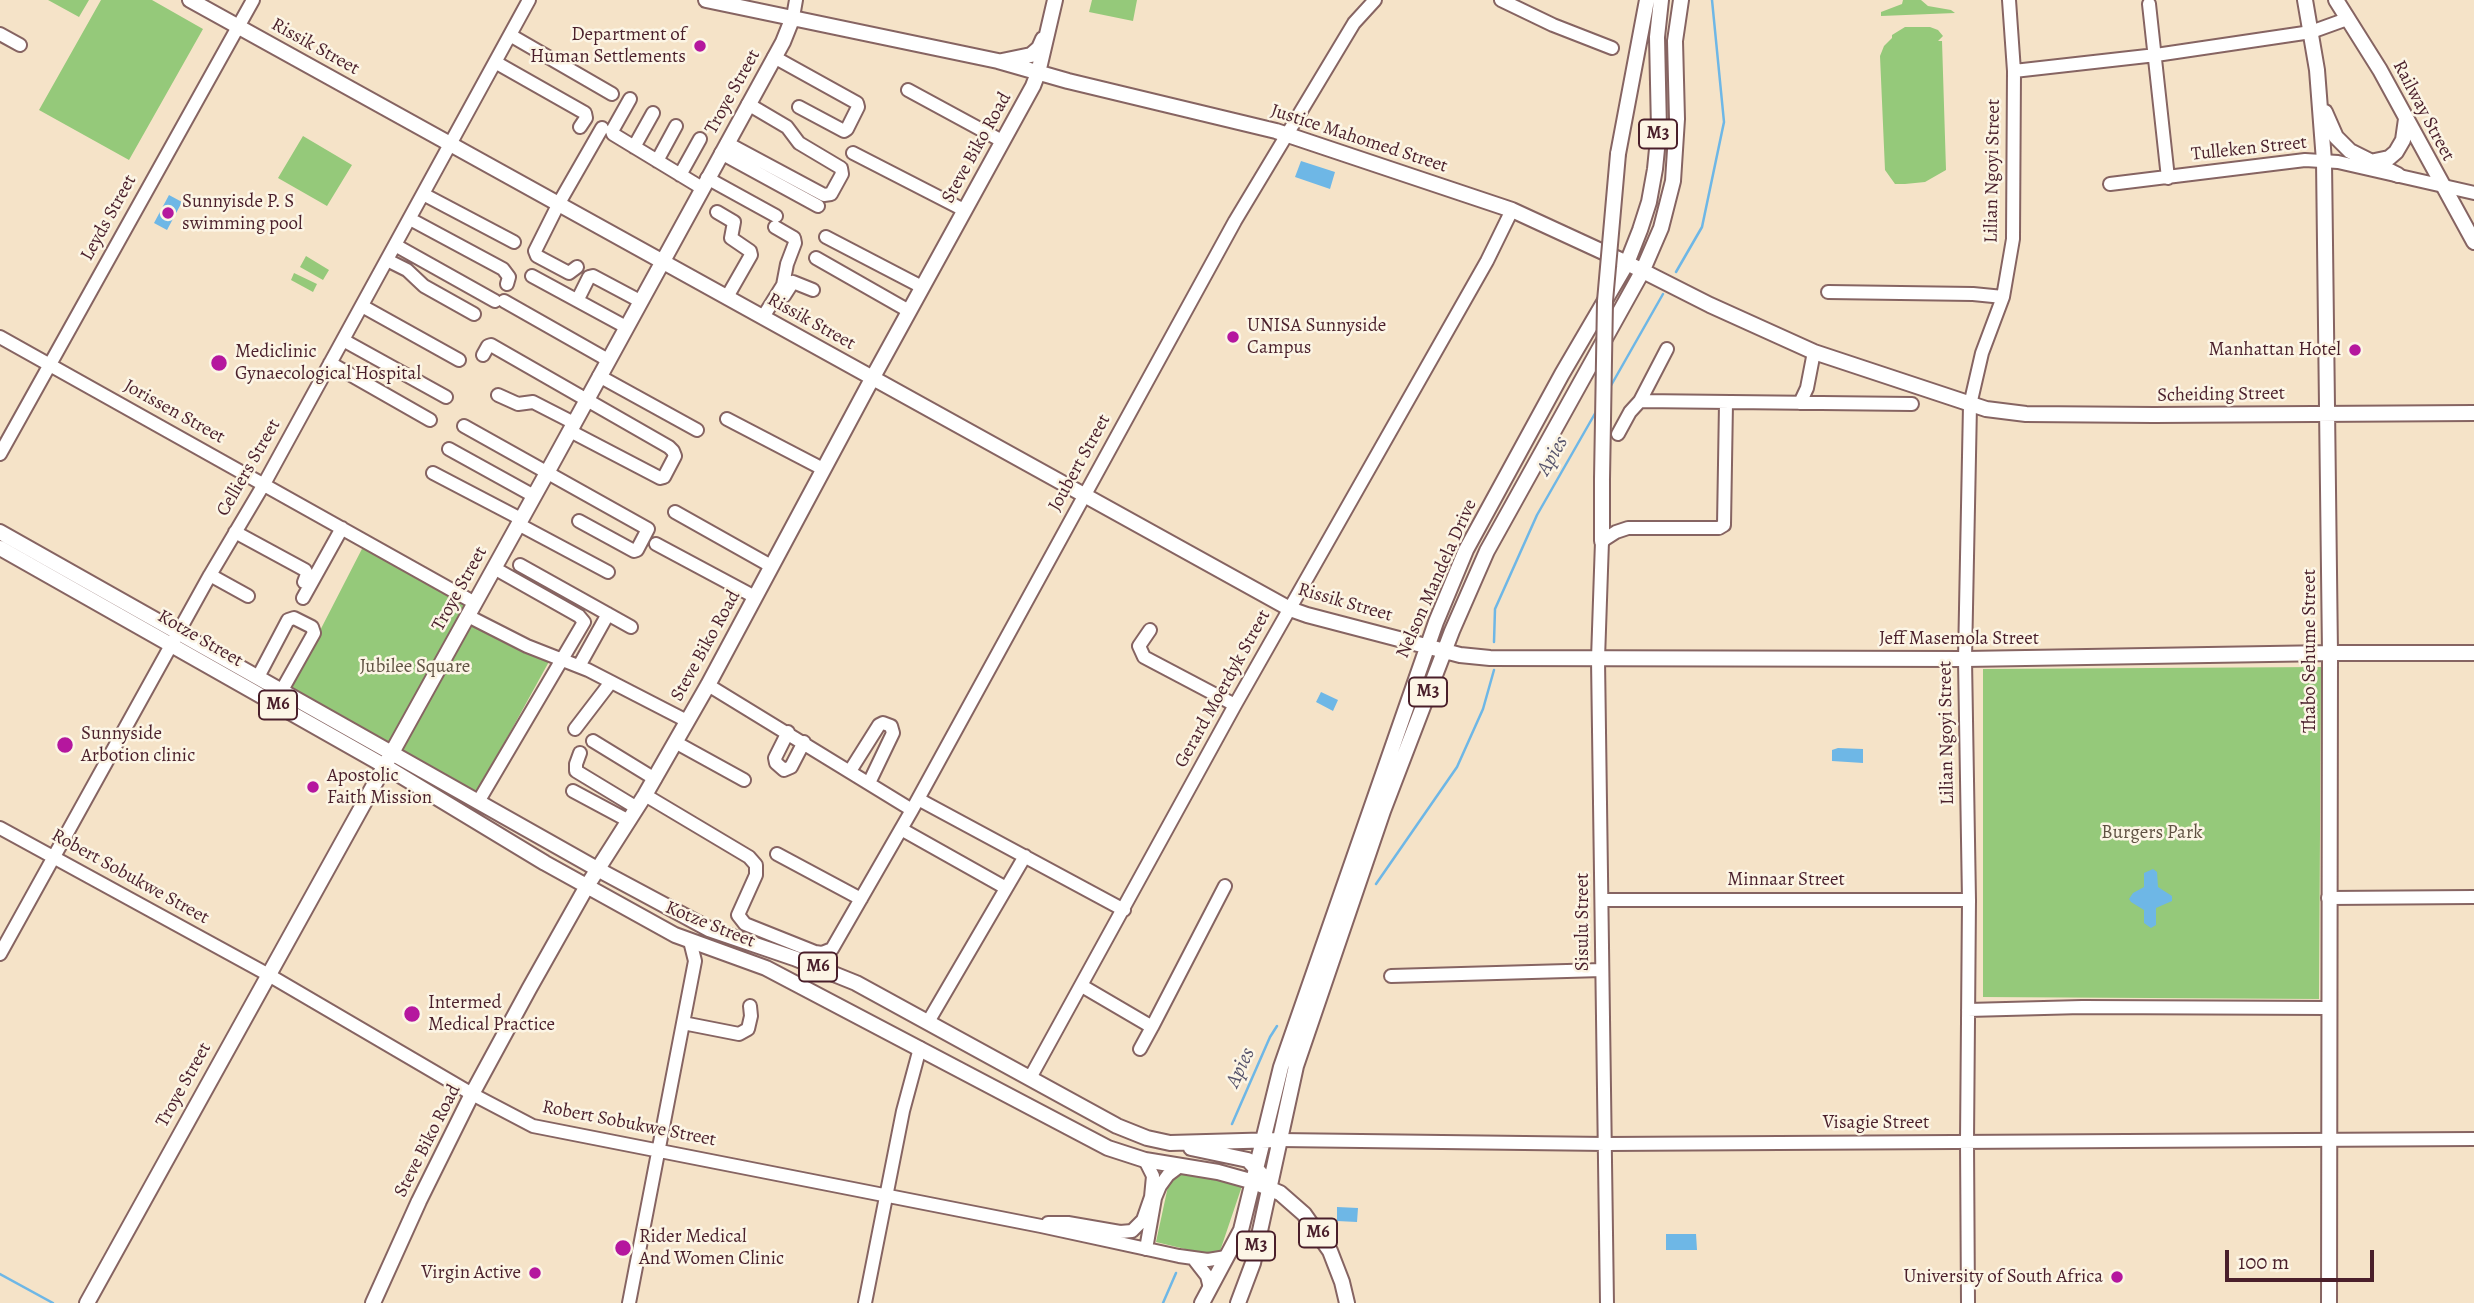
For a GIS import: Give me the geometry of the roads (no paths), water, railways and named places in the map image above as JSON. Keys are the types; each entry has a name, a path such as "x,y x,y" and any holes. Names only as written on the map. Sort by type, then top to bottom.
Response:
{"main road":[{"name":"Rissik Street","path":"190,0 1290,609 1444,651"},
{"name":"Justice Mahomed Street","path":"706,0 998,61 1287,135 1512,210 1814,352 1970,405"},
{"name":"Steve Biko Road","path":"373,1303 472,1094 587,886 655,779 708,685 1038,73 1055,0"},
{"path":"1602,541 1605,301 1618,154 1647,0"},
{"name":"Nelson Mandela Drive","path":"1202,1303 1241,1230 1290,1041 1426,645 1471,541 1626,263 1649,202 1659,129 1657,37 1661,0"},
{"name":"Nelson Mandela Drive","path":"1238,1303 1253,1263 1296,1066 1383,811 1444,651 1487,551 1642,272 1661,228 1673,181 1676,137 1675,41 1681,0"},
{"name":"Thabo Sehume Street","path":"2305,0 2317,71 2324,161 2330,653 2329,1303"},
{"name":"Railway Street","path":"2336,0 2380,70 2474,242"},
{"name":"Troye Street","path":"87,1303 548,471 774,57 793,17"},
{"path":"998,61 1031,55 1039,48 1049,27"},
{"path":"2317,71 2325,115 2336,137 2350,151 2398,175"},
{"path":"2370,162 2389,158 2396,152 2403,140 2406,119"},
{"name":"Scheiding Street","path":"1970,405 2026,414 2474,413"},
{"name":"Kotze Street","path":"0,532 383,765 675,935 759,965 1108,1148 1144,1160 1255,1175 1304,1214 1321,1237 1339,1271 1347,1303"},
{"name":"Kotze Street","path":"0,548 176,639 258,677 599,870 709,929 829,971 1117,1126 1147,1138 1170,1143 1279,1140"},
{"name":"Jeff Masemola Street","path":"1444,651 1490,658 1598,659 1965,659 2474,653"},
{"path":"1170,1143 1243,1159 1255,1175"}],"street":[{"name":"Leyds Street","path":"0,454 253,0"},
{"name":"Celliers Street","path":"0,954 210,575 264,484 529,0"},
{"name":"Troye Street","path":"793,17 796,0"},
{"name":"Joubert Street","path":"641,801 749,857 756,865 755,875 738,915 746,924 815,952 828,951 836,943 1231,229 1354,23 1375,0"},
{"path":"1501,0 1553,25 1612,48"},
{"name":"Lilian Ngoyi Street","path":"1968,1303 1969,900 1965,659 1970,405 1982,353 2003,297 2013,239 2014,71 2009,0"},
{"path":"2148,4 2156,55 2168,178"},
{"path":"2014,71 2156,55 2311,32 2347,19"},
{"path":"0,34 20,45"},
{"path":"510,35 612,94"},
{"path":"774,57 857,103 858,107 844,131 799,107"},
{"path":"495,62 585,113 586,118 580,127"},
{"path":"908,90 1002,141"},
{"path":"630,99 612,133 680,175 705,183 775,221 794,238 795,243 783,285 767,319"},
{"path":"724,148 824,195 831,194 842,174 841,168 799,143 787,127 748,104"},
{"path":"634,147 653,113"},
{"path":"657,161 676,126"},
{"path":"577,267 570,273 535,254 535,248 602,128"},
{"path":"680,175 699,139"},
{"path":"724,148 817,206"},
{"path":"853,153 964,210"},
{"name":"Tulleken Street","path":"2110,184 2282,162 2324,161 2440,183 2474,193"},
{"path":"423,194 514,242"},
{"name":"Gerard Moerdyk Street","path":"1030,1078 1235,705 1482,270 1512,210"},
{"path":"717,212 733,220 735,225 731,238 751,253 727,297"},
{"path":"410,219 503,270 509,277 508,284"},
{"path":"826,237 922,287"},
{"path":"395,245 500,301 697,430"},
{"path":"816,258 909,310"},
{"path":"387,260 407,271 424,286 474,314"},
{"path":"532,276 626,327"},
{"path":"579,295 589,277 593,276 640,301"},
{"path":"767,319 791,283 799,283 813,290"},
{"path":"1828,292 1973,294 2003,297"},
{"path":"362,306 459,360"},
{"name":"Jorissen Street","path":"0,337 342,528 527,646 579,666 687,721"},
{"path":"345,337 447,393"},
{"path":"483,355 491,345 673,450 675,456 664,477 657,477 533,402 518,404 498,395"},
{"path":"1618,434 1630,412 1640,401 1667,349"},
{"path":"1800,402 1807,388 1814,352"},
{"path":"329,366 425,420"},
{"path":"603,369 685,417"},
{"path":"1640,401 1912,404"},
{"path":"1602,541 1628,528 1719,528 1724,525 1726,403"},
{"path":"727,419 823,469"},
{"path":"464,426 644,525 647,531 634,551 579,521"},
{"path":"449,449 534,496"},
{"path":"433,473 608,572"},
{"path":"675,512 771,566"},
{"path":"303,598 342,528"},
{"path":"235,532 305,570 307,574 304,582"},
{"name":"Sisulu Street","path":"1602,541 1598,659 1607,1303"},
{"path":"656,544 755,597"},
{"path":"520,565 631,626"},
{"path":"478,802 584,624 583,620 494,568"},
{"path":"210,575 248,597"},
{"path":"579,666 608,614"},
{"path":"258,677 288,620 294,618 312,627 314,633 282,690"},
{"path":"1150,630 1139,646 1144,657 1235,705"},
{"path":"575,729 611,682"},
{"path":"708,685 869,783 1025,856 1124,910"},
{"path":"850,771 879,725 883,723 891,726 894,733 869,783"},
{"path":"788,732 775,758 776,763 784,770 791,767 804,742"},
{"path":"593,741 655,779"},
{"path":"675,742 744,780"},
{"path":"580,752 576,772 641,801"},
{"path":"573,791 629,821"},
{"name":"Robert Sobukwe Street","path":"0,828 267,974 472,1094 543,1129 659,1149 1193,1258 1215,1260 1226,1257"},
{"path":"901,829 1006,888"},
{"path":"777,854 861,900"},
{"path":"928,1022 1025,856"},
{"path":"1140,1049 1225,886"},
{"path":"2328,898 2474,897"},
{"name":"Minnaar Street","path":"1602,900 1969,900"},
{"path":"629,1303 695,961 690,941"},
{"path":"695,961 711,948"},
{"path":"1391,976 1602,970"},
{"path":"1082,986 1152,1027"},
{"path":"683,1023 739,1034 748,1029 750,1006"},
{"path":"1968,1010 2082,1007 2328,1008"},
{"path":"865,1303 905,1100 920,1048"},
{"name":"Visagie Street","path":"1279,1140 1606,1143 2474,1139"},
{"path":"1041,1226 1055,1222 1119,1232 1132,1231 1143,1220 1151,1197 1153,1176 1144,1160"},
{"path":"1146,1249 1160,1186 1168,1175 1180,1166"},
{"path":"1193,1258 1207,1276 1210,1288"}],"water":[{"path":"1301,161 1335,172 1330,189 1295,177"},
{"name":"Sunnyisde P. S swimming pool","path":"169,195 182,202 167,230 154,223"},
{"path":"1321,692 1338,700 1333,711 1316,702"},
{"path":"1863,749 1863,763 1832,761 1832,750"},
{"path":"2153,869 2157,872 2158,887 2172,896 2172,901 2156,908 2156,925 2151,928 2144,923 2144,910 2129,899 2133,893 2144,887 2144,873"},
{"path":"1337,1207 1358,1208 1357,1222 1337,1221"},
{"path":"1666,1234 1696,1234 1697,1250 1666,1250"}],"waterway":[{"name":"Apies","path":"1676,272 1702,227 1724,122 1712,0"},
{"name":"Apies","path":"1609,389 1663,294"},
{"name":"Apies","path":"1494,642 1495,609 1537,515 1597,410"},
{"name":"Apies","path":"1376,884 1457,767 1483,709 1494,670"},
{"name":"Apies","path":"1232,1124 1277,1026"},
{"name":"Apies","path":"1163,1303 1176,1273"},
{"path":"0,1274 53,1303"}],"place":[{"name":"Department of Human Settlements","path":"700,46"},
{"name":"Sunnyisde P. S swimming pool","path":"168,213"},
{"name":"UNISA Sunnyside Campus","path":"1233,337"},
{"name":"Manhattan Hotel","path":"2355,350"},
{"name":"Mediclinic Gynaecological Hospital","path":"219,363"},
{"name":"Sunnyside Arbotion clinic","path":"65,745"},
{"name":"Apostolic Faith Mission","path":"313,787"},
{"name":"Intermed Medical Practice","path":"412,1014"},
{"name":"Rider Medical And Women Clinic","path":"623,1248"},
{"name":"Virgin Active","path":"535,1273"},
{"name":"University of South Africa","path":"2117,1277"}],"park label":[{"name":"Jubilee Square","path":"415,667"},
{"name":"Burgers Park","path":"2152,833"}]}
